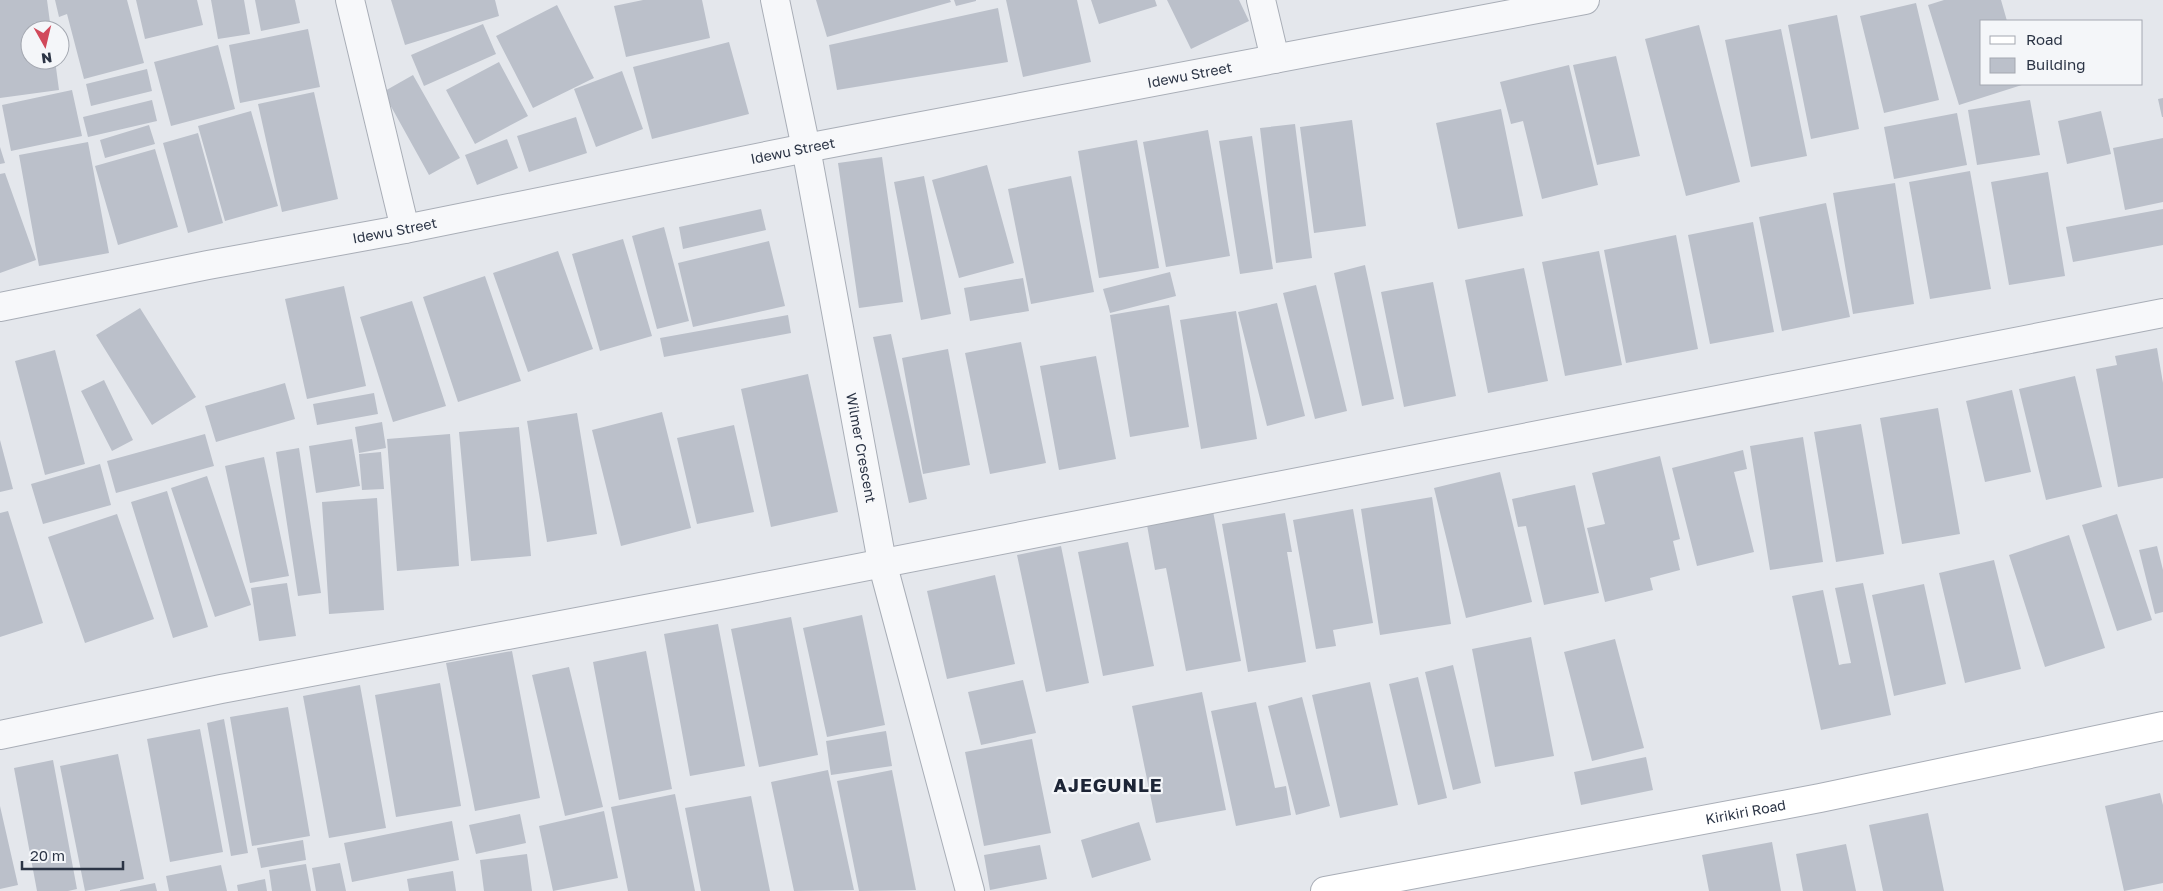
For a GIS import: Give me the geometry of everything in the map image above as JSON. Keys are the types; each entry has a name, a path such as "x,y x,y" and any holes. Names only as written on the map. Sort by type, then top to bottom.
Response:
{"main road":[{"name":"Kirikiri Road","path":"1325,891 1820,798 2163,726"}],"street":[{"path":"350,0 405,229"},
{"name":"Wilmer Crescent","path":"775,0 806,148 882,562 970,891"},
{"path":"1261,0 1275,59"},
{"name":"Idewu Street","path":"0,307 208,265 405,229 806,148 1585,0"},
{"path":"0,735 222,689 715,596 2163,313"}],"building":[{"path":"0,0 47,0 50,20 20,20 20,70 56,70 59,90 0,98"},
{"path":"55,0 127,0 144,63 84,79 70,20 67,14 59,17"},
{"path":"136,0 197,0 203,25 145,39"},
{"path":"211,0 244,0 250,34 218,39"},
{"path":"255,0 295,0 300,23 261,31"},
{"path":"391,0 495,0 499,16 405,45"},
{"path":"643,0 702,0 710,38 626,57 614,6"},
{"path":"816,0 950,0 951,2 827,37"},
{"path":"954,0 976,0 976,1 956,6"},
{"path":"1006,0 1077,0 1091,62 1023,77"},
{"path":"1091,0 1155,0 1157,6 1099,24"},
{"path":"1167,0 1239,0 1249,21 1191,49"},
{"path":"1944,0 2001,0 2007,20 1980,20 1980,85 2022,85 1959,105 1928,5"},
{"path":"1916,3 1939,100 1884,113 1860,16"},
{"path":"557,5 594,78 533,108 496,36"},
{"path":"998,8 1008,62 837,90 829,45"},
{"path":"1837,15 1859,129 1811,139 1788,25"},
{"path":"483,24 496,54 424,86 411,55"},
{"path":"1699,25 1740,182 1686,196 1645,39"},
{"path":"308,29 320,87 240,103 229,45"},
{"path":"1781,29 1807,156 1751,167 1725,40"},
{"path":"729,42 749,114 652,139 633,67"},
{"path":"218,45 235,109 171,126 154,62"},
{"path":"1616,56 1640,156 1597,165 1573,65"},
{"path":"499,62 528,116 475,144 446,90"},
{"path":"1569,65 1598,185 1542,199 1523,121 1511,124 1500,82"},
{"path":"147,69 152,91 91,106 86,84"},
{"path":"622,71 643,129 596,147 574,89"},
{"path":"413,75 460,158 429,175 383,92"},
{"path":"72,90 82,136 11,151 2,105"},
{"path":"314,92 338,199 282,212 258,104"},
{"path":"2163,98 2163,117 2162,117 2158,99"},
{"path":"152,100 157,121 88,137 83,117"},
{"path":"2030,100 2040,155 1977,165 1968,110"},
{"path":"1501,109 1523,216 1458,229 1436,123"},
{"path":"251,111 278,206 225,221 198,126"},
{"path":"2101,111 2111,154 2067,164 2058,121"},
{"path":"1957,113 1967,165 1894,179 1884,127"},
{"path":"576,117 587,153 529,172 517,136"},
{"path":"1352,120 1366,226 1314,233 1300,127"},
{"path":"1295,124 1312,258 1276,263 1260,128"},
{"path":"149,125 155,144 105,158 100,140"},
{"path":"1208,130 1230,256 1166,267 1143,142"},
{"path":"198,133 223,223 188,233 163,143"},
{"path":"1252,136 1273,269 1240,274 1219,141"},
{"path":"2163,138 2163,202 2125,210 2113,148"},
{"path":"507,139 518,168 477,185 465,155"},
{"path":"1137,140 1159,268 1099,278 1078,151"},
{"path":"88,142 109,253 39,266 19,155"},
{"path":"0,147 5,163 0,164"},
{"path":"155,149 178,227 118,245 95,166"},
{"path":"882,157 903,302 859,308 838,163"},
{"path":"987,165 1014,263 959,278 932,180"},
{"path":"1970,171 1991,289 1930,299 1909,182"},
{"path":"2048,172 2065,276 2009,285 1991,182"},
{"path":"5,173 36,260 0,273 0,174"},
{"path":"924,176 951,314 921,320 894,182"},
{"path":"1071,176 1094,292 1031,304 1008,189"},
{"path":"1895,183 1914,304 1853,314 1833,193"},
{"path":"1826,203 1850,317 1782,331 1759,217"},
{"path":"761,209 766,230 683,249 679,227"},
{"path":"2163,209 2163,245 2073,262 2066,227"},
{"path":"1753,222 1774,332 1710,344 1688,235"},
{"path":"664,227 689,321 657,329 632,236"},
{"path":"1676,235 1698,349 1626,363 1604,250"},
{"path":"623,239 652,336 600,351 572,254"},
{"path":"769,241 785,306 693,327 678,263"},
{"path":"558,251 593,349 528,372 493,273"},
{"path":"1599,251 1622,365 1565,376 1542,262"},
{"path":"1365,265 1394,399 1362,406 1334,273"},
{"path":"1524,268 1548,381 1488,393 1465,280"},
{"path":"1170,272 1176,296 1110,313 1103,289"},
{"path":"485,276 521,381 458,402 423,297"},
{"path":"1023,278 1029,311 970,321 964,288"},
{"path":"1433,282 1456,396 1404,407 1381,292"},
{"path":"1316,285 1347,411 1315,419 1283,293"},
{"path":"344,286 366,386 307,399 285,299"},
{"path":"412,301 446,406 393,422 360,317"},
{"path":"1277,303 1305,416 1267,426 1238,312"},
{"path":"1169,305 1189,427 1130,437 1110,315"},
{"path":"140,308 196,397 152,425 96,335"},
{"path":"1236,311 1257,439 1201,449 1180,320"},
{"path":"788,315 791,333 664,357 660,338"},
{"path":"891,334 927,499 909,503 873,337"},
{"path":"1021,342 1046,463 990,474 965,353"},
{"path":"2157,348 2163,383 2163,478 2118,487 2096,369 2117,365 2115,356"},
{"path":"948,349 970,465 923,474 902,358"},
{"path":"55,350 85,464 45,475 15,361"},
{"path":"1096,356 1116,459 1059,470 1040,366"},
{"path":"808,374 838,512 771,527 741,389"},
{"path":"2075,376 2102,487 2046,500 2019,389"},
{"path":"104,380 133,440 112,451 81,391"},
{"path":"285,383 295,419 216,442 205,406"},
{"path":"2012,390 2031,472 1985,482 1966,401"},
{"path":"374,393 378,414 317,425 313,404"},
{"path":"1938,408 1960,534 1902,544 1880,418"},
{"path":"662,412 691,528 621,546 592,430"},
{"path":"577,413 597,534 547,542 527,421"},
{"path":"382,422 386,448 359,453 355,427"},
{"path":"1861,424 1884,554 1836,562 1814,432"},
{"path":"734,425 754,512 697,524 677,438"},
{"path":"519,427 531,556 471,561 459,432"},
{"path":"205,434 214,466 116,493 107,461"},
{"path":"450,434 459,566 397,571 387,439"},
{"path":"1803,437 1823,562 1770,570 1750,446"},
{"path":"352,439 360,486 316,493 309,446"},
{"path":"0,440 13,489 0,492"},
{"path":"299,448 321,593 298,596 276,452"},
{"path":"1743,450 1747,469 1734,472 1754,552 1697,566 1672,468"},
{"path":"381,452 384,489 362,490 359,454"},
{"path":"1660,456 1680,539 1673,541 1680,570 1650,578 1653,590 1605,602 1587,528 1605,524 1592,473"},
{"path":"264,457 289,576 250,583 225,466"},
{"path":"100,464 111,505 43,524 31,484"},
{"path":"1500,472 1532,602 1466,618 1434,488"},
{"path":"207,476 251,605 215,617 171,488"},
{"path":"1575,485 1599,593 1544,605 1526,526 1518,527 1512,499"},
{"path":"167,491 208,627 173,638 131,502"},
{"path":"1432,497 1451,624 1380,635 1361,509"},
{"path":"377,498 384,610 329,614 322,502"},
{"path":"1353,509 1373,623 1333,630 1336,646 1316,649 1293,520"},
{"path":"8,511 43,623 0,637 0,513"},
{"path":"1213,511 1241,661 1186,671 1166,568 1155,570 1147,525"},
{"path":"1285,513 1292,552 1287,552 1306,662 1248,672 1222,524"},
{"path":"117,514 154,619 85,643 48,537"},
{"path":"2117,514 2152,620 2117,631 2082,525"},
{"path":"2069,535 2105,648 2045,667 2009,555"},
{"path":"1128,542 1154,666 1103,676 1078,552"},
{"path":"1061,546 1089,683 1046,692 1017,555"},
{"path":"2157,546 2163,570 2163,612 2155,614 2139,550"},
{"path":"1994,560 2021,669 1965,683 1939,573"},
{"path":"995,575 1015,664 947,679 927,591"},
{"path":"287,583 296,636 259,641 251,588"},
{"path":"1863,583 1891,715 1821,730 1792,596 1823,590 1839,665 1851,663 1835,588"},
{"path":"1924,584 1946,684 1894,696 1872,595"},
{"path":"862,615 885,725 827,737 803,628"},
{"path":"791,617 818,755 759,767 731,629"},
{"path":"718,624 745,766 690,776 664,634"},
{"path":"1531,637 1554,756 1495,767 1472,649"},
{"path":"1615,639 1644,748 1592,761 1564,652"},
{"path":"512,651 540,798 475,811 446,663"},
{"path":"646,651 672,789 619,800 593,662"},
{"path":"1453,665 1481,783 1453,790 1425,672"},
{"path":"569,667 603,807 565,816 532,675"},
{"path":"1418,677 1447,798 1418,805 1389,684"},
{"path":"1023,680 1036,733 981,745 968,692"},
{"path":"1370,682 1398,805 1340,818 1312,695"},
{"path":"440,683 461,806 396,817 375,695"},
{"path":"360,685 386,828 329,838 303,696"},
{"path":"1202,692 1226,810 1156,823 1132,706"},
{"path":"1302,697 1330,806 1296,815 1268,706"},
{"path":"1256,702 1275,788 1286,786 1291,815 1236,826 1211,711"},
{"path":"288,707 310,836 252,846 230,717"},
{"path":"224,719 248,853 231,856 207,723"},
{"path":"200,729 223,852 170,862 147,739"},
{"path":"886,731 892,766 831,775 826,741"},
{"path":"1032,739 1051,833 984,846 965,752"},
{"path":"118,754 144,879 85,891 60,766"},
{"path":"1646,757 1653,790 1581,805 1574,772"},
{"path":"53,760 77,889 68,891 37,891 14,768"},
{"path":"828,770 854,890 794,891 771,782"},
{"path":"892,770 916,890 859,891 837,781"},
{"path":"2160,793 2163,805 2163,883 2124,891 2105,806"},
{"path":"675,794 695,891 628,891 611,807"},
{"path":"751,796 770,891 701,891 685,808"},
{"path":"0,806 18,885 0,889"},
{"path":"604,811 618,878 553,891 539,826"},
{"path":"1928,813 1944,891 1883,891 1869,825"},
{"path":"520,814 526,843 476,854 469,825"},
{"path":"452,821 459,860 352,882 344,843"},
{"path":"1139,822 1151,860 1092,878 1081,840"},
{"path":"303,840 306,860 261,868 257,848"},
{"path":"1772,842 1781,891 1709,891 1702,855"},
{"path":"1846,844 1856,891 1803,891 1796,854"},
{"path":"1040,845 1047,879 990,890 984,855"},
{"path":"527,854 532,891 484,891 480,860"},
{"path":"340,863 346,891 316,891 312,868"},
{"path":"306,864 311,891 272,891 269,870"},
{"path":"221,865 227,891 169,891 166,876"},
{"path":"453,871 456,891 409,891 407,879"},
{"path":"265,879 267,891 238,891 237,885"},
{"path":"155,883 157,891 120,891 120,890"}],"district":[{"name":"AJEGUNLE","path":"1108,785"}]}
